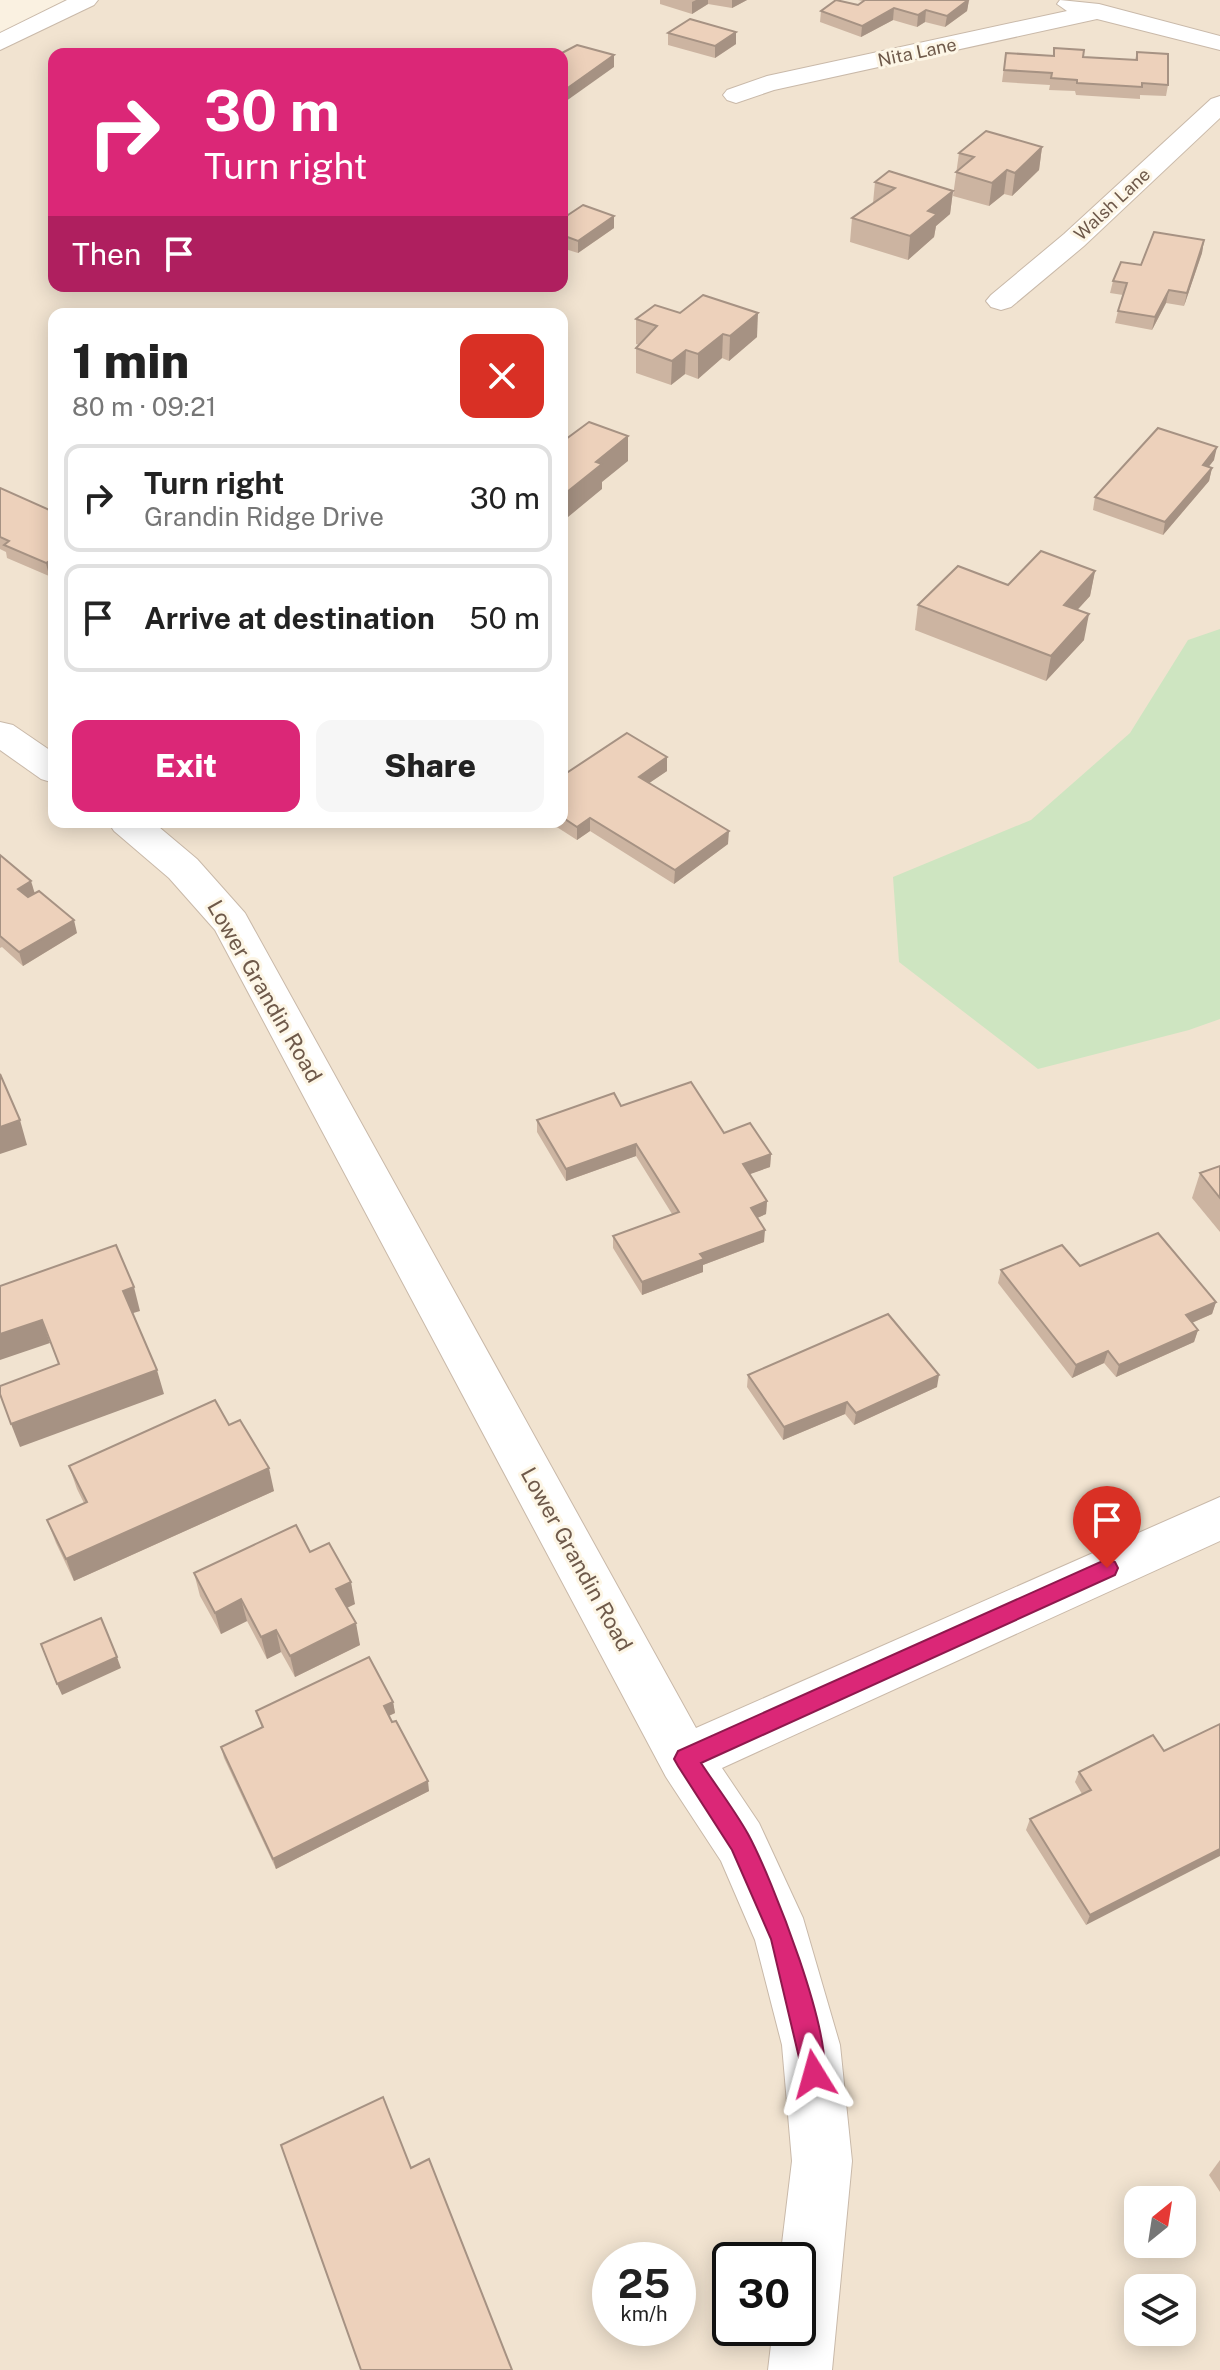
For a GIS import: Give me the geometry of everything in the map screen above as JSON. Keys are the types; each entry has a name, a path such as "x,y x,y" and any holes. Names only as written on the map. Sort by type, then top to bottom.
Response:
{"street":[{"path":"0,43 86,0"},
{"path":"1055,0 1220,43"},
{"name":"Nita Lane","path":"736,95 767,84 1099,11"},
{"name":"Walsh Lane","path":"1001,301 1074,240 1220,104"},
{"path":"0,733 48,767"},
{"name":"Lower Grandin Road","path":"136,828 160,845 204,887 231,923 685,1759 740,1842 777,1925 811,2045 822,2161 800,2370"},
{"path":"685,1759 1220,1518"}],"shaded area":[{"path":"86,0 1220,0 1220,2370 0,2370 0,43"}],"green space":[{"path":"1220,629 1220,1019 1038,1069 899,962 893,877 1031,820 1130,733 1188,640"}],"building":[{"path":"836,0 858,5 865,0 968,0 947,16 926,10 918,15 894,8 862,26 821,11"},
{"path":"690,19 736,32 715,46 668,33"},
{"path":"577,45 614,55 568,88 568,50"},
{"path":"1054,48 1084,50 1083,57 1137,60 1137,52 1168,54 1168,85 1142,83 1142,87 1077,83 1077,80 1051,78 1052,73 1004,70 1006,53 1054,56"},
{"path":"986,131 1042,147 1015,173 1007,170 992,183 956,172 974,157 959,153"},
{"path":"889,171 953,191 928,211 937,214 910,236 852,218 895,188 875,182"},
{"path":"583,205 614,216 578,241 568,237 568,215"},
{"path":"1154,232 1204,240 1187,293 1169,290 1155,317 1118,311 1127,283 1113,281 1121,262 1141,265"},
{"path":"703,295 758,313 730,336 723,334 698,354 686,350 672,361 636,348 657,326 636,319 655,305 680,313"},
{"path":"589,422 628,436 596,462 602,464 568,491 568,438"},
{"path":"1158,428 1217,447 1203,465 1212,468 1165,522 1095,497"},
{"path":"0,488 48,509 46,563 4,545 9,541 0,537"},
{"path":"1041,551 1095,571 1064,605 1089,614 1051,656 918,605 958,566 1008,585"},
{"path":"627,733 667,757 639,777 729,831 675,870 590,818 577,827 568,821 568,772"},
{"path":"0,855 31,881 18,889 28,897 39,891 74,920 19,952 0,936"},
{"path":"0,1074 20,1120 0,1127"},
{"path":"691,1082 724,1133 750,1123 771,1154 743,1164 767,1201 751,1208 765,1230 700,1254 704,1259 642,1282 613,1236 679,1212 636,1144 566,1169 537,1120 614,1093 621,1106"},
{"path":"1220,1166 1220,1198 1200,1173"},
{"path":"1158,1233 1216,1302 1186,1315 1198,1330 1119,1365 1108,1351 1076,1365 1001,1270 1062,1245 1080,1266"},
{"path":"116,1245 134,1287 123,1291 157,1370 11,1424 0,1386 59,1364 42,1320 0,1334 0,1286"},
{"path":"888,1314 939,1375 856,1413 847,1402 784,1427 748,1375"},
{"path":"215,1400 229,1425 240,1420 269,1468 66,1559 47,1520 87,1502 69,1466"},
{"path":"296,1525 310,1552 329,1543 351,1582 336,1589 356,1623 290,1656 276,1630 261,1637 241,1599 215,1613 194,1573"},
{"path":"101,1618 117,1657 57,1684 41,1644"},
{"path":"369,1657 393,1702 384,1706 392,1722 396,1721 428,1781 273,1859 221,1747 263,1727 256,1711"},
{"path":"1220,1724 1220,1849 1090,1915 1030,1819 1091,1790 1079,1772 1153,1735 1164,1751"},
{"path":"383,2097 411,2168 429,2159 512,2370 361,2370 281,2145"}],"route":[{"path":"814,2074 811,2045 783,1938 740,1842 685,1759 1107,1568"}]}
